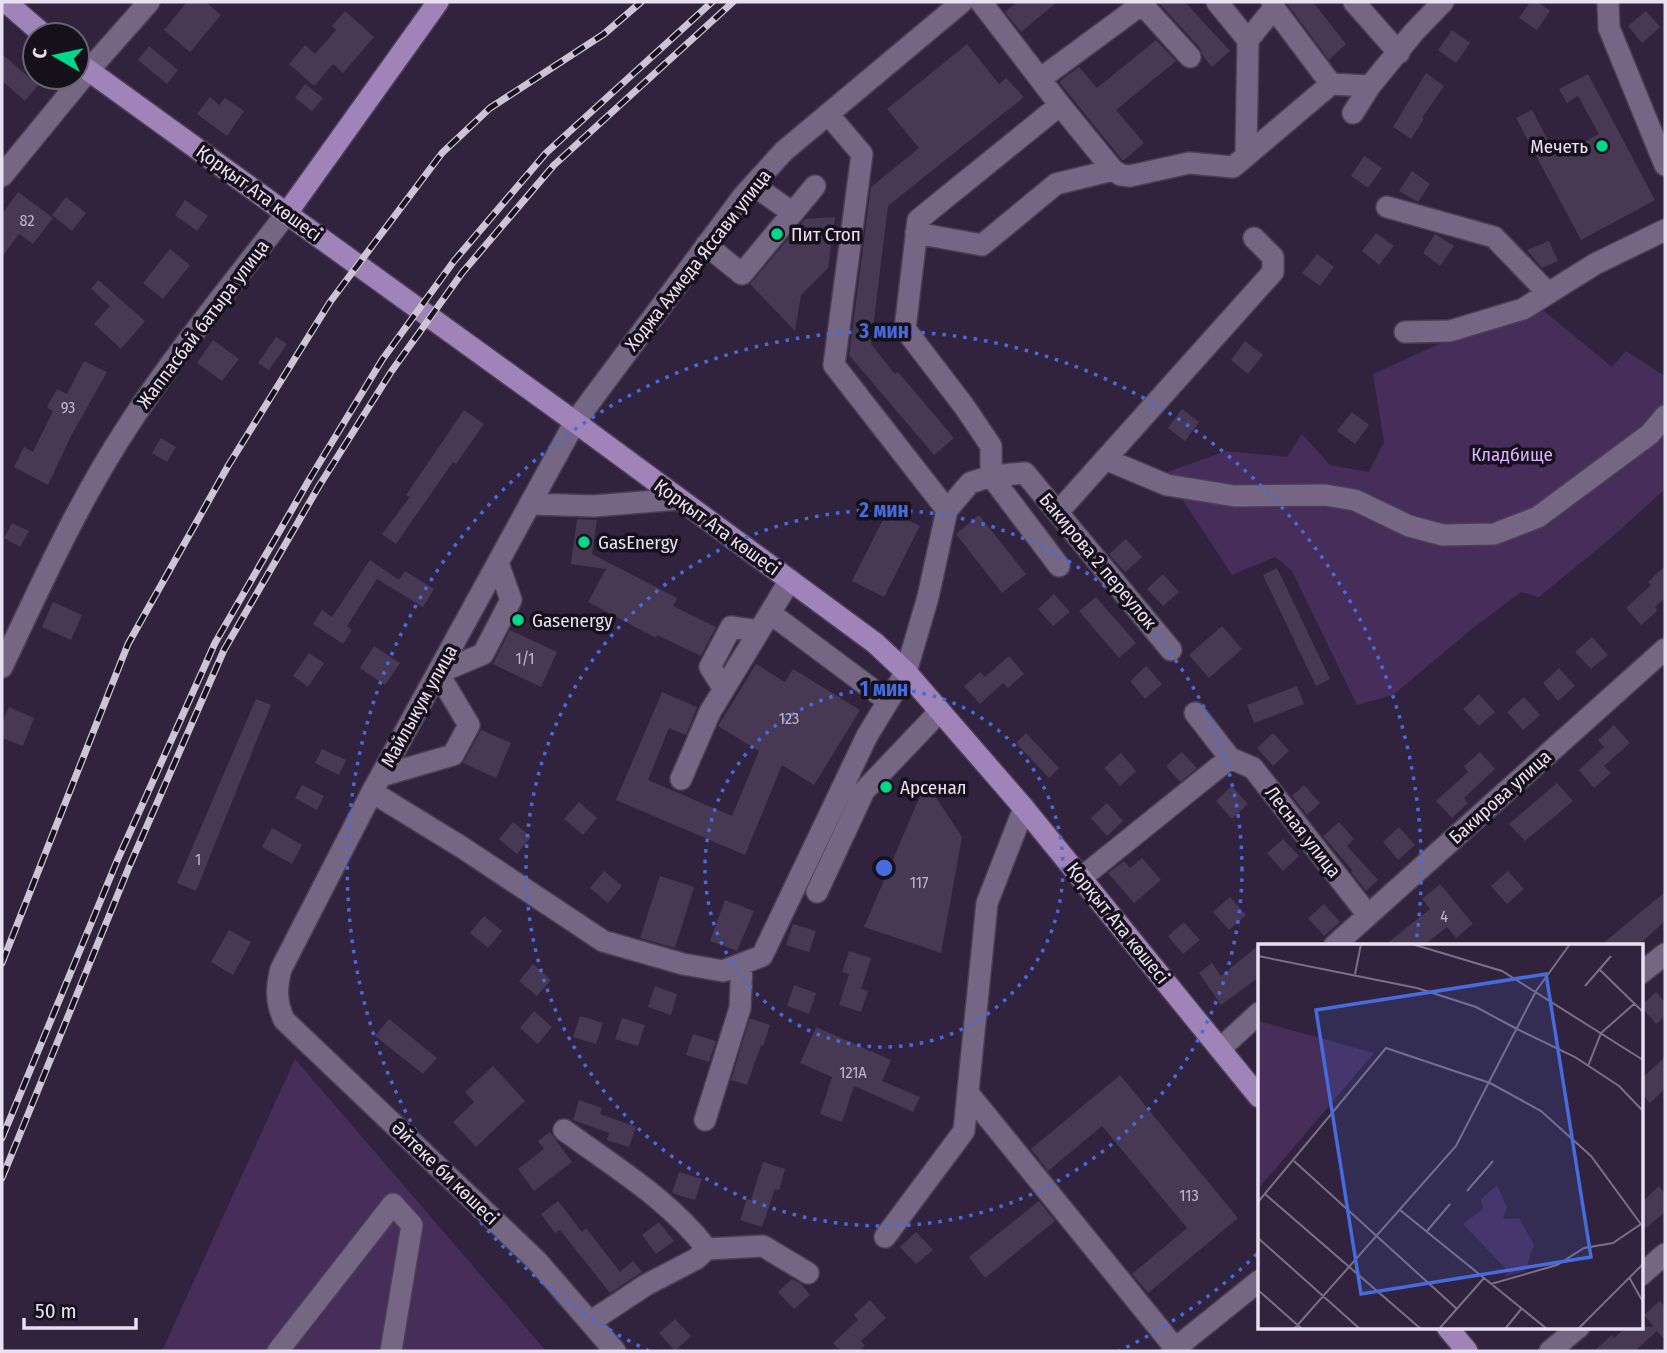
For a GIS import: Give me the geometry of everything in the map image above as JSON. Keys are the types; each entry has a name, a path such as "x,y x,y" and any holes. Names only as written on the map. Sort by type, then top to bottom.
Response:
{"main road":[{"path":"6,2 28,21"},
{"name":"Жаппасбай батыра улица","path":"287,213 438,2"},
{"name":"Қорқыт Ата көшесі","path":"91,73 575,422 875,643 906,672 1024,808 1258,1096"},
{"path":"1448,1328 1467,1351"}],"street":[{"path":"91,58 149,2"},
{"name":"Ходжа Ахмеда Яссави улица","path":"575,422 706,245 753,185 784,151 962,2"},
{"path":"981,2 1060,105 1113,170 1121,175 1130,176 1189,163 1233,167 1331,84 1370,86"},
{"path":"1217,2 1248,40"},
{"path":"1354,2 1399,53"},
{"path":"1353,113 1370,86 1399,53 1413,32 1443,2"},
{"path":"1608,2 1609,28 1665,165"},
{"path":"1040,79 1141,3 1190,57"},
{"path":"1246,156 1248,40 1273,5 1331,84"},
{"path":"2,176 64,91"},
{"path":"1059,566 991,476 991,446 964,406 905,330 918,220 1060,105"},
{"path":"828,114 862,155 834,365 947,510"},
{"path":"916,233 982,245 1056,184 1113,170"},
{"path":"753,185 793,213"},
{"path":"706,245 742,274 815,186"},
{"path":"1387,207 1494,237 1548,293"},
{"name":"Жаппасбай батыра улица","path":"2,667 67,529 127,428 161,377 287,213"},
{"path":"1405,332 1451,331 1523,309 1595,264 1665,230"},
{"path":"1058,512 1273,272 1273,257 1254,238"},
{"path":"1105,459 1167,485 1235,496 1325,495 1355,500 1409,526 1443,536 1493,534 1538,517 1650,434 1665,416"},
{"name":"Майлыкум улица","path":"277,996 281,969 377,784 575,422"},
{"name":"Бакирова 2 переулок","path":"991,476 1025,473 1171,650"},
{"path":"377,784 474,855 603,941 683,964 723,971 762,956 867,736 906,672 928,597 947,510 970,483 991,476"},
{"path":"531,503 594,506 679,499"},
{"path":"377,784 453,755 469,725 438,673 483,654 511,600 498,563"},
{"path":"765,622 790,580"},
{"path":"681,779 710,712 724,689 710,667 731,627 765,622 888,701"},
{"name":"Бакирова улица","path":"1336,944 1665,649"},
{"path":"817,892 864,790 940,711"},
{"path":"1082,878 1230,758 1195,713"},
{"name":"Лесная улица","path":"1230,758 1253,768 1368,915"},
{"path":"885,1237 964,1130 987,903 1024,808"},
{"path":"1642,972 1665,954"},
{"path":"705,1119 740,1008 742,964"},
{"name":"Әйтеке би көшесі","path":"277,996 284,1020 537,1261 615,1351"},
{"path":"1220,1049 1258,1014"},
{"path":"968,1093 1174,1350 1258,1282"},
{"path":"565,1130 668,1208 697,1236 707,1250"},
{"path":"278,1351 393,1204 412,1225 391,1351"},
{"path":"590,1322 646,1285 696,1259 707,1250 763,1246 808,1273"},
{"path":"1642,1274 1665,1254"},
{"path":"1550,1351 1578,1328"}],"green space":[{"name":"Кладбище","path":"1544,311 1612,367 1626,351 1665,376 1665,489 1539,597 1521,592 1393,695 1357,705 1292,571 1275,557 1232,575 1165,473 1226,451 1287,457 1302,434 1330,465 1369,472 1384,442 1373,374 1448,340"},
{"path":"295,1059 546,1351 162,1351"}],"building":[{"path":"187,2 206,2 221,15 190,52 164,30"},
{"path":"1017,2 1057,2 1021,32 1005,12"},
{"path":"1158,2 1185,2 1230,51 1212,67 1200,48"},
{"path":"1286,2 1313,2 1346,44 1329,60"},
{"path":"1530,2 1538,2 1550,11 1537,30 1519,18"},
{"path":"345,11 374,37 343,73 333,64 314,86 289,64 305,45 315,54 336,30 332,26"},
{"path":"1646,11 1660,27 1642,43 1628,26"},
{"path":"1452,30 1470,43 1456,63 1438,50"},
{"path":"1156,40 1176,61 1116,110 1144,143 1123,161 1059,82 1079,67 1097,88"},
{"path":"967,44 999,84 1006,78 1024,97 888,206 871,344 954,438 934,455 849,355 871,187 919,148 887,109"},
{"path":"149,46 178,70 167,84 138,60"},
{"path":"2,54 21,70 21,91 33,91 25,101 2,81"},
{"path":"1426,73 1444,86 1411,139 1393,127"},
{"name":"Мечеть","path":"1588,74 1655,200 1581,240 1516,118 1532,110 1557,157 1599,134 1578,96 1567,103 1559,89"},
{"path":"305,84 323,98 312,111 295,98"},
{"path":"210,97 219,105 225,98 244,111 227,136 197,114"},
{"path":"1364,156 1382,168 1368,188 1351,176"},
{"path":"1412,171 1430,184 1418,202 1399,191"},
{"path":"18,192 53,218 33,244 19,234 2,257 2,214"},
{"path":"66,197 86,213 72,231 52,215"},
{"path":"185,200 208,216 197,231 175,215"},
{"path":"835,217 828,268 801,295 795,331 750,284 805,219"},
{"path":"1376,233 1394,246 1379,265 1362,251"},
{"path":"1435,234 1454,246 1440,266 1423,253"},
{"path":"1549,241 1558,261 1542,268 1527,250"},
{"path":"170,249 190,265 163,299 143,283"},
{"path":"1317,254 1334,267 1320,286 1302,273"},
{"path":"98,280 145,321 121,349 94,324 110,306 91,289"},
{"path":"276,337 287,344 269,370 258,363"},
{"path":"213,340 239,359 222,381 197,363"},
{"path":"1245,341 1263,355 1248,374 1231,360"},
{"path":"84,361 107,372 71,436 48,485 14,467 24,447 33,452 53,411 47,407 57,389 67,394"},
{"path":"1182,409 1199,422 1185,441 1168,428"},
{"path":"464,410 484,424 456,464 453,462 396,544 382,534 410,497 406,495"},
{"path":"1352,412 1369,425 1355,444 1337,431"},
{"path":"161,438 176,447 167,462 152,453"},
{"path":"888,510 920,526 884,597 852,581"},
{"path":"979,515 1026,574 1002,593 956,534"},
{"path":"577,519 597,520 592,554 677,598 673,606 716,627 701,656 657,635 656,638 588,602 606,569 571,564"},
{"path":"12,523 29,531 20,547 4,538"},
{"path":"1126,539 1142,557 1125,572 1109,554"},
{"path":"370,560 399,580 405,571 434,589 423,607 377,579 347,626 352,630 343,644 313,624 322,610 332,617"},
{"path":"1665,566 1665,598 1655,607 1657,611 1641,625 1626,608 1651,585 1648,582"},
{"path":"1277,568 1330,679 1316,686 1263,575"},
{"path":"1163,574 1179,592 1163,606 1147,589"},
{"path":"1054,594 1070,612 1053,626 1038,609"},
{"path":"1096,597 1136,643 1119,658 1079,611"},
{"path":"53,602 82,615 71,640 42,627"},
{"path":"1222,626 1242,649 1209,678 1189,655"},
{"path":"510,630 557,652 541,687 493,664"},
{"path":"1592,637 1608,655 1591,669 1575,652"},
{"path":"374,646 400,663 385,685 360,668"},
{"path":"309,653 324,663 308,687 293,676"},
{"path":"1009,656 1024,674 1008,688 1003,683 980,704 964,686 980,672 985,677"},
{"path":"756,664 785,682 793,669 860,710 814,785 782,765 745,855 616,800 662,692 697,707 686,735 669,728 648,780 732,816 759,751 718,726"},
{"path":"1146,666 1162,684 1145,699 1130,681"},
{"path":"1559,668 1575,686 1558,701 1543,683"},
{"path":"1297,686 1304,704 1254,723 1247,705"},
{"path":"1479,694 1495,712 1479,726 1463,709"},
{"path":"1524,697 1540,715 1523,730 1507,712"},
{"path":"256,699 271,705 196,891 177,883"},
{"path":"9,707 34,718 23,746 2,738 2,724"},
{"path":"1614,725 1630,743 1604,766 1611,773 1594,788 1579,770 1604,747 1598,740"},
{"path":"481,730 511,743 496,778 463,763"},
{"path":"1026,733 1059,768 1049,778 1016,743"},
{"path":"1273,733 1289,751 1273,766 1257,748"},
{"path":"322,749 346,760 339,775 315,763"},
{"path":"1182,752 1197,768 1180,782 1166,766"},
{"path":"1480,752 1495,769 1464,798 1468,803 1452,818 1436,801 1468,772 1464,766"},
{"path":"1121,753 1136,771 1120,786 1104,768"},
{"path":"926,782 962,837 941,953 864,927"},
{"path":"1557,783 1573,801 1525,841 1509,824"},
{"path":"302,785 324,796 317,810 295,798"},
{"path":"1304,785 1320,803 1307,815 1292,796"},
{"path":"1232,786 1248,804 1232,819 1216,801"},
{"path":"579,802 597,818 583,835 564,819"},
{"path":"1107,803 1123,821 1107,836 1091,818"},
{"path":"513,822 531,837 517,854 499,839"},
{"path":"1339,822 1354,839 1347,846 1378,880 1366,891 1323,836"},
{"path":"1399,827 1415,845 1398,860 1383,842"},
{"path":"272,828 302,845 292,864 262,847"},
{"path":"1283,839 1299,856 1283,871 1267,853"},
{"path":"1142,858 1161,880 1134,903 1108,873 1124,861 1130,868"},
{"path":"604,871 622,886 608,903 590,888"},
{"path":"1508,871 1524,889 1507,904 1491,886"},
{"path":"660,876 694,887 675,948 640,938"},
{"path":"1440,884 1473,924 1456,938 1447,927 1425,944 1386,944 1430,909 1422,899"},
{"path":"1665,892 1665,921 1640,944 1602,944"},
{"path":"1230,897 1246,915 1229,930 1213,912"},
{"path":"725,900 754,911 737,951 710,941"},
{"path":"1324,904 1340,922 1324,936 1308,918"},
{"path":"484,916 502,931 488,948 470,933"},
{"path":"1184,922 1200,940 1183,954 1168,936"},
{"path":"793,924 816,931 809,952 786,945"},
{"path":"229,930 251,942 233,975 211,962"},
{"path":"1258,946 1258,978 1221,1005 1199,973 1212,963 1221,976"},
{"path":"849,951 871,958 861,989 868,991 861,1012 839,1005 849,974 842,972"},
{"path":"533,964 551,980 537,996 519,981"},
{"path":"794,985 816,993 809,1014 787,1006"},
{"path":"655,986 677,994 671,1015 648,1007"},
{"path":"1656,992 1665,1002 1665,1016 1656,1024 1642,1005"},
{"path":"534,1011 552,1027 538,1044 520,1028"},
{"path":"580,1016 603,1023 596,1044 573,1037"},
{"path":"622,1018 645,1025 638,1046 615,1039"},
{"path":"750,1018 770,1025 747,1085 731,1080"},
{"path":"389,1019 437,1058 423,1074 375,1036"},
{"path":"816,1027 891,1060 882,1081 920,1097 913,1112 854,1086 842,1122 820,1114 832,1077 800,1063"},
{"path":"693,1034 716,1041 709,1062 686,1055"},
{"path":"1665,1057 1665,1089 1650,1103 1642,1094 1642,1078"},
{"path":"493,1066 525,1101 476,1147 453,1122 474,1102 465,1092"},
{"path":"1120,1075 1238,1218 1148,1293 1132,1274 1187,1228 1102,1126 1048,1171 1031,1149"},
{"path":"579,1100 602,1108 600,1114 636,1127 629,1147 607,1140 609,1133 573,1120"},
{"path":"550,1132 572,1162 534,1191 518,1169 544,1149 538,1141"},
{"path":"763,1162 785,1169 779,1190 775,1189 762,1227 740,1220 747,1199 751,1200"},
{"path":"679,1172 702,1179 695,1200 672,1193"},
{"path":"1659,1186 1665,1194 1665,1212 1642,1231 1642,1202"},
{"path":"558,1201 582,1232 586,1228 620,1272 633,1261 642,1272 610,1293 560,1230 555,1233 541,1214"},
{"path":"1039,1201 1055,1221 985,1278 969,1257"},
{"path":"659,1222 674,1241 656,1254 642,1235"},
{"path":"916,1232 933,1250 916,1264 900,1247"},
{"path":"792,1279 801,1284 810,1295 794,1309 778,1292"},
{"path":"870,1300 886,1318 861,1341 865,1346 859,1351 841,1351 833,1343 858,1320 854,1315"},
{"path":"1660,1301 1665,1307 1665,1340 1657,1331 1635,1351 1594,1351 1625,1328 1654,1327 1644,1315"},
{"path":"675,1319 691,1336 675,1351 659,1333"}],"railway":[{"path":"2,963 128,644 228,466 330,302 442,153 490,108 604,34 641,2"},
{"path":"2,1138 117,861 215,643 382,360 454,261 546,153 712,2"},
{"path":"2,1178 129,867 224,650 319,486 391,372 462,273 554,165 733,2"}],"place":[{"name":"Мечеть","path":"1602,146"},
{"name":"Пит Стоп","path":"777,234"},
{"name":"GasEnergy","path":"584,542"},
{"name":"Gasenergy","path":"518,620"},
{"name":"Арсенал","path":"886,787"}]}
